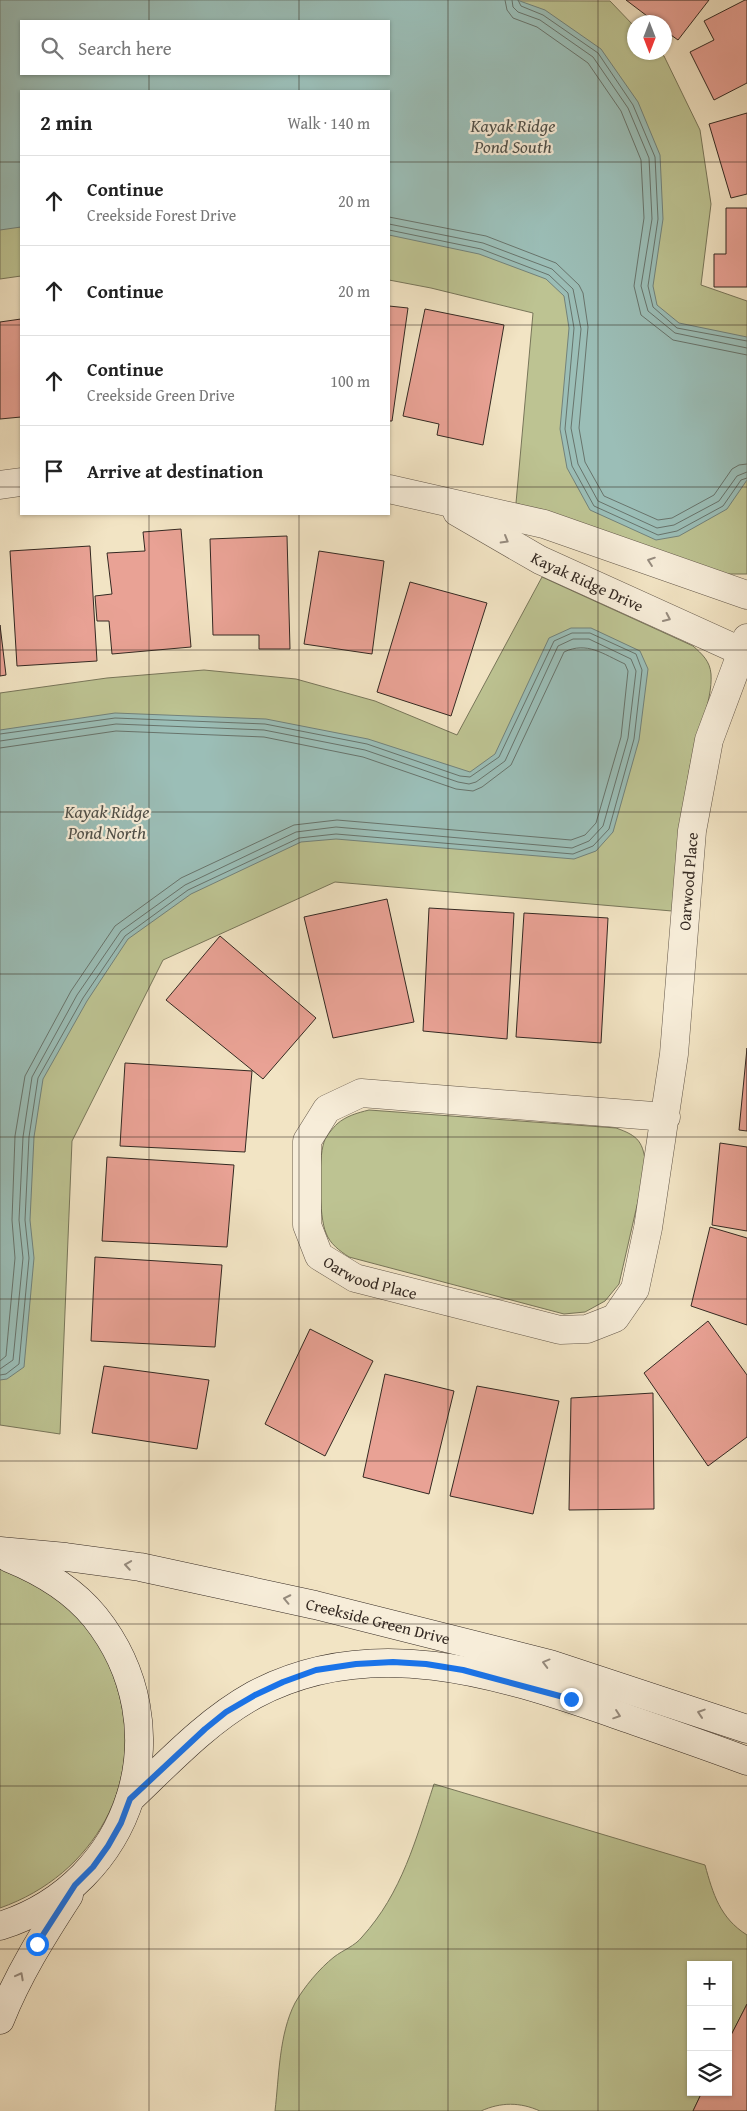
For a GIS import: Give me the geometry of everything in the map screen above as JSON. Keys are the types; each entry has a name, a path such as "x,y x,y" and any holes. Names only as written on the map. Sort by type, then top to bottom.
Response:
{"street":[{"path":"0,485 20,482"},
{"name":"Kayak Ridge Drive","path":"390,489 544,524 747,595"},
{"name":"Kayak Ridge Drive","path":"432,498 540,560 745,648"},
{"name":"Oarwood Place","path":"666,1117 360,1093 327,1108 307,1141 307,1225 319,1256 355,1278 560,1330 587,1329 615,1318 635,1289 648,1228 666,1117 674,1054 692,832 709,740 745,648"},
{"path":"0,1553 29,1566 53,1580 75,1597 111,1639 124,1664 133,1690 138,1717 140,1745 137,1772 121,1823 93,1867 75,1885 48,1905 18,1920 0,1926"},
{"name":"Creekside Green Drive","path":"0,1553 66,1557 140,1566 315,1605 558,1667 747,1728"},
{"name":"Creekside Green Drive","path":"130,1799 205,1729 226,1712 255,1695 283,1682 316,1670 356,1664 393,1662 426,1664 463,1670 512,1682 571,1699 747,1761"},
{"path":"0,2020 10,1994 37,1944 75,1885"}],"green space":[{"name":"Kayak Ridge Pond South","path":"0,0 610,1 627,19 627,60 666,60 700,130 711,204 701,285 747,301 747,574 726,574 516,503 533,313 431,288 390,280 390,90 20,90 20,276 0,279"},
{"path":"542,577 693,646 709,665 711,685 707,708 692,756 679,838 672,911 335,882 163,960 72,1141 60,1434 0,1425 0,693 107,678 204,670 296,679 375,701 457,735"},
{"path":"369,1110 616,1128 635,1137 643,1151 646,1166 619,1284 605,1301 585,1312 564,1314 346,1255 330,1241 324,1225 320,1188 322,1150 326,1137 340,1121"},
{"path":"0,1568 60,1600 84,1622 105,1656 116,1684 124,1720 125,1755 118,1789 105,1820 86,1848 62,1873 33,1893 0,1908"},
{"path":"434,1784 705,1865 719,1905 730,1921 747,1935 747,2004 732,2033 732,1961 687,1961 687,2096 700,2096 693,2111 540,2111 511,2104 481,2111 275,2111 283,2042 295,2003 323,1967 359,1940 376,1920 398,1884 421,1825"}],"water":[{"name":"Kayak Ridge Pond South","path":"0,0 517,0 545,10 601,49 638,102 660,155 663,219 653,286 657,305 679,323 747,337 747,480 727,509 679,536 656,540 590,510 567,468 560,429 569,328 564,296 546,279 479,254 390,235 390,90 20,90 20,227 0,230"},
{"name":"Kayak Ridge Pond North","path":"571,628 591,628 640,651 648,669 639,740 613,832 596,851 574,859 336,839 301,842 191,894 128,939 87,1001 43,1079 34,1137 30,1220 34,1258 24,1367 7,1379 0,1380 0,730 115,713 266,719 368,739 470,772 495,754 549,638"}],"building":[{"path":"626,0 709,0 678,40 672,36 672,15 646,15"},
{"path":"747,0 747,83 714,100 690,52 714,40 704,21"},
{"path":"747,113 747,194 731,198 709,124"},
{"path":"726,208 747,208 747,287 714,287 714,254 726,254"},
{"path":"390,306 408,308 392,421 390,421"},
{"path":"425,309 504,325 483,445 437,435 439,424 403,416"},
{"path":"20,319 20,417 0,419 0,322"},
{"path":"181,529 191,647 112,654 109,621 97,621 95,596 112,594 107,553 145,551 143,532"},
{"path":"287,536 290,649 259,649 259,635 213,635 210,539"},
{"path":"90,546 97,661 17,666 10,551"},
{"path":"319,551 384,561 372,654 304,644"},
{"path":"410,582 487,603 451,716 377,692"},
{"path":"0,625 6,675 0,676"},
{"path":"387,899 414,1022 333,1038 304,917"},
{"path":"429,908 514,913 507,1039 423,1031"},
{"path":"524,913 608,918 601,1043 516,1037"},
{"path":"220,936 316,1018 263,1079 166,1000"},
{"path":"747,1048 747,1131 739,1130"},
{"path":"125,1063 252,1071 245,1152 120,1146"},
{"path":"720,1143 747,1147 747,1231 712,1225"},
{"path":"107,1157 234,1165 227,1247 102,1241"},
{"path":"710,1227 747,1238 747,1325 691,1306"},
{"path":"95,1257 222,1265 215,1347 91,1341"},
{"path":"708,1321 747,1375 747,1437 708,1466 644,1373"},
{"path":"310,1329 373,1361 325,1456 265,1424"},
{"path":"104,1366 209,1380 197,1449 92,1433"},
{"path":"385,1374 454,1391 429,1494 363,1477"},
{"path":"477,1386 559,1401 533,1514 450,1496"},
{"path":"653,1393 654,1509 569,1510 571,1398"},
{"path":"747,2004 747,2111 693,2111 700,2096 732,2096 732,2033"}],"route":[{"path":"37,1944 75,1885 93,1867 108,1846 121,1823 130,1799 205,1729 226,1712 255,1695 283,1682 316,1670 356,1664 393,1662 426,1664 463,1670 503,1679 571,1699"}]}
